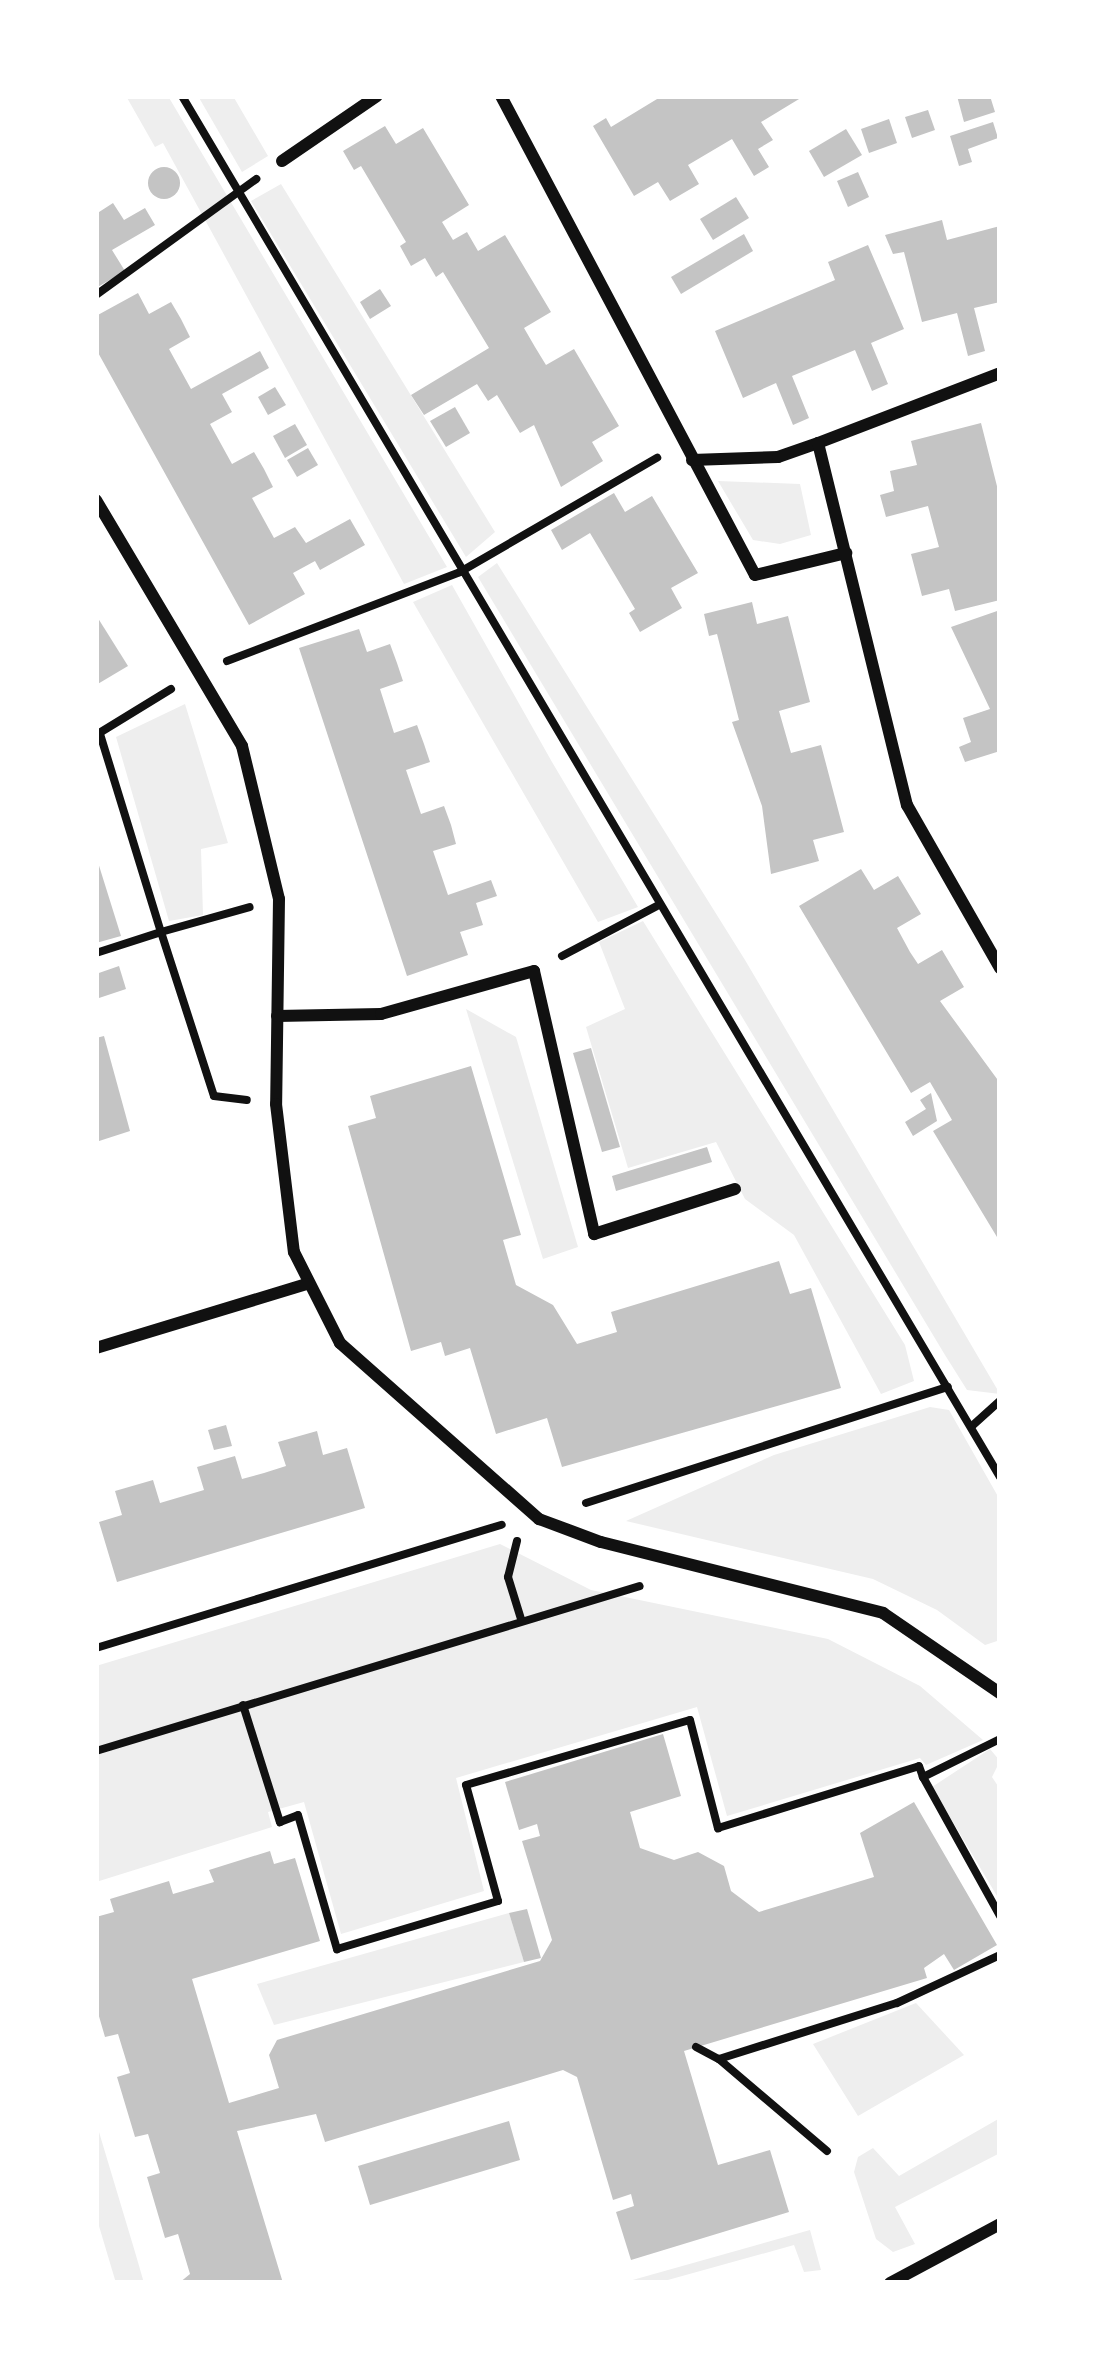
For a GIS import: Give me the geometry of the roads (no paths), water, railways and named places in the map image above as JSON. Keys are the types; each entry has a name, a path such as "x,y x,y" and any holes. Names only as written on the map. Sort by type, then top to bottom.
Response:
{"street":[{"path":"282,161 376,96"},
{"path":"501,96 754,575 846,553"},
{"path":"692,460 778,457 1000,373"},
{"path":"818,442 907,805 1000,968"},
{"path":"96,500 242,746 278,899 276,1104 294,1252 340,1343 375,1381 538,1519 602,1542 883,1613 1000,1693"},
{"path":"277,1016 381,1014 534,971 594,1234 735,1189"},
{"path":"96,1348 307,1284"},
{"path":"890,2283 1000,2224"}]}
